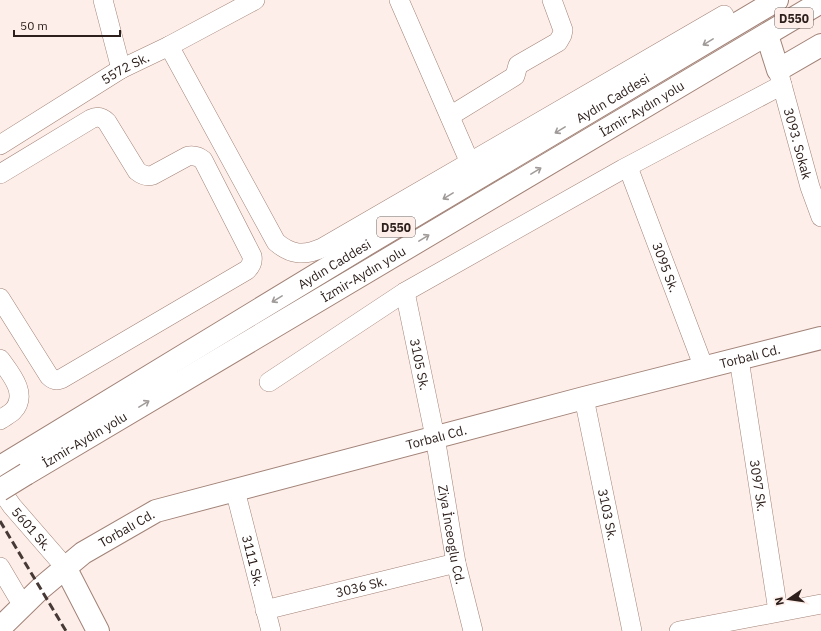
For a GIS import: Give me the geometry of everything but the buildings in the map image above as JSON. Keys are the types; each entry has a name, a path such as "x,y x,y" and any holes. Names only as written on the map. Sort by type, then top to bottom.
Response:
{"main road":[{"name":"Aydın Caddesi","path":"14,466 362,247 725,14 777,0"},
{"name":"D550","path":"767,35 821,2"},
{"path":"767,35 780,77 821,45"},
{"name":"İzmir-Aydın yolu","path":"0,489 14,466 767,35"},
{"name":"Torbalı Cd.","path":"4,628 23,606 65,567 83,553 156,511 584,398 821,338"},
{"path":"65,567 98,631"}],"street":[{"path":"103,0 121,69"},
{"name":"5572 Sk.","path":"0,145 121,69 169,46 255,0"},
{"path":"399,0 470,163"},
{"path":"450,116 515,76 518,65 558,42 563,30 552,0"},
{"path":"169,46 276,242 282,248 290,252 299,253 311,252 322,248 725,14"},
{"path":"269,382 405,292 628,167 780,77"},
{"name":"3093. Sokak","path":"780,77 816,186 821,217"},
{"path":"0,174 91,119 100,117 107,122 137,171 141,174 149,176 153,175 188,156 192,155 200,157 203,160 252,256 250,267 247,270 57,380 53,380 49,376 3,311"},
{"name":"3095 Sk.","path":"628,167 704,368"},
{"name":"3105 Sk.","path":"405,292 435,437"},
{"path":"0,359 16,382 19,397 13,410 0,420"},
{"name":"3097 Sk.","path":"739,359 778,611"},
{"name":"3103 Sk.","path":"584,398 632,631"},
{"name":"Ziya İnceoglu Cd.","path":"435,437 456,563 473,631"},
{"name":"5601 Sk.","path":"0,489 12,506 65,567"},
{"name":"3111 Sk.","path":"235,490 271,631"},
{"name":"3036 Sk.","path":"265,610 456,563"},
{"path":"0,567 23,606"},
{"path":"680,631 778,611 821,604"}],"railway":[{"path":"0,521 66,631"}]}
